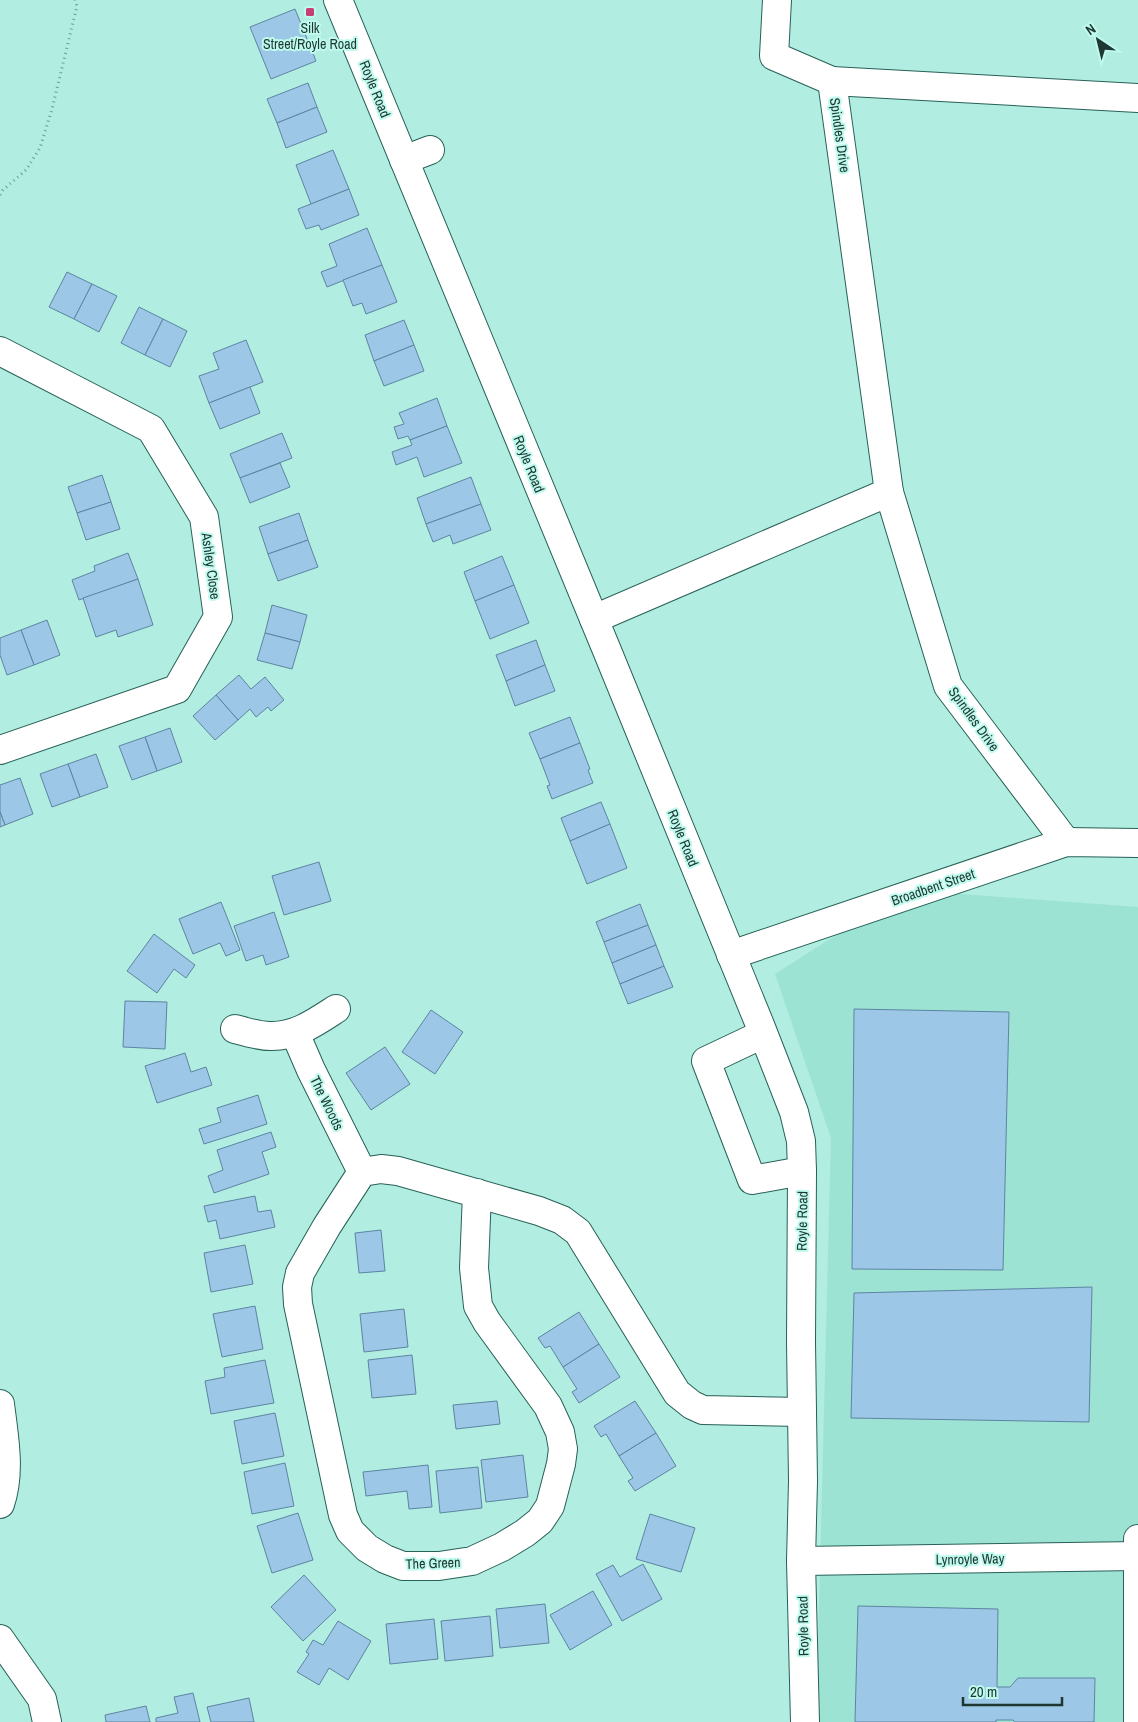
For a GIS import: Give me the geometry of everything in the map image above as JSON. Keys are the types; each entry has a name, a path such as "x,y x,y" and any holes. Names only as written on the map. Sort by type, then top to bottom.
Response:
{"street":[{"name":"Royle Road","path":"338,0 594,619 794,1112 801,1141 802,1171 802,1561 805,1722"},
{"path":"777,0 774,56 832,81"},
{"name":"Spindles Drive","path":"1066,842 948,686 889,492 832,81 1138,98"},
{"path":"404,160 430,150"},
{"name":"Ashley Close","path":"0,351 151,429 204,517 218,616 177,689 0,750"},
{"path":"594,619 889,492"},
{"name":"Broadbent Street","path":"731,956 1066,842 1138,843"},
{"path":"235,1030 270,1036 295,1033 336,1009"},
{"name":"The Woods","path":"295,1033 311,1070 362,1172"},
{"path":"763,1034 706,1060 752,1180 802,1171"},
{"path":"362,1172 381,1169 398,1170 477,1192 562,1220 578,1232 677,1393 692,1405 703,1410 802,1412"},
{"name":"The Green","path":"362,1172 327,1226 300,1273 297,1287 298,1304 343,1515 350,1532 367,1548 385,1559 402,1566 439,1566 472,1561 525,1534 540,1521 550,1506 561,1464 563,1449 560,1432 548,1406 487,1322 478,1306 474,1268 477,1192"},
{"path":"0,1404 6,1447 6,1487 0,1504"},
{"path":"1138,1538 1138,1722"},
{"name":"Lynroyle Way","path":"802,1561 1138,1556"},
{"path":"0,1639 42,1699 47,1722"}],"path":[{"path":"0,195 3,190 26,170 40,148 64,62 77,6 75,0"}],"shaded area":[{"path":"907,890 1138,907 1138,1722 816,1722 831,1138 775,974"}],"building":[{"path":"295,9 316,61 271,79 250,27"},
{"path":"308,83 317,107 277,123 267,99"},
{"path":"317,107 327,132 286,148 277,123"},
{"path":"333,150 349,189 311,204 296,165"},
{"path":"349,189 359,215 321,230 319,225 306,229 298,209"},
{"path":"367,228 382,265 327,287 321,272 337,266 329,244"},
{"path":"382,265 397,302 366,314 362,303 353,306 343,280"},
{"path":"67,272 92,284 74,319 49,307"},
{"path":"92,284 117,296 99,332 74,319"},
{"path":"139,307 163,319 145,355 121,343"},
{"path":"163,319 187,331 170,367 145,355"},
{"path":"404,320 414,345 374,361 365,335"},
{"path":"246,340 263,382 209,403 199,376 219,369 213,353"},
{"path":"414,345 424,371 384,386 374,361"},
{"path":"250,387 260,413 220,429 209,403"},
{"path":"437,398 447,426 410,440 408,436 398,439 394,427 404,424 399,413"},
{"path":"447,426 462,463 424,477 417,457 396,465 392,452 412,445 410,440"},
{"path":"282,433 292,458 240,478 230,454"},
{"path":"280,463 290,487 250,503 240,478"},
{"path":"102,475 111,502 77,513 68,487"},
{"path":"471,477 481,504 426,524 417,498"},
{"path":"111,502 120,529 86,540 77,513"},
{"path":"481,504 491,530 453,544 450,535 433,542 426,524"},
{"path":"299,513 308,540 268,554 259,527"},
{"path":"308,540 318,567 278,581 268,554"},
{"path":"128,553 138,579 79,600 72,580 95,571 94,566"},
{"path":"502,556 514,585 475,601 464,572"},
{"path":"138,579 153,625 118,637 116,630 96,637 83,598"},
{"path":"514,585 529,623 490,639 475,601"},
{"path":"272,605 307,615 300,642 265,633"},
{"path":"47,620 60,655 34,665 21,630"},
{"path":"21,630 34,665 7,675 0,655 0,638"},
{"path":"265,633 300,642 292,669 257,660"},
{"path":"536,640 545,665 506,681 496,655"},
{"path":"545,665 555,691 515,706 506,681"},
{"path":"239,675 251,689 265,677 284,700 271,711 268,707 256,717 250,709 238,720 216,695"},
{"path":"216,695 238,720 215,740 193,716"},
{"path":"570,717 580,743 540,759 529,733"},
{"path":"170,728 182,762 157,771 145,737"},
{"path":"145,737 157,771 132,780 119,746"},
{"path":"580,743 593,783 552,799 547,786 550,785 540,759"},
{"path":"96,754 108,787 80,797 68,764"},
{"path":"68,764 80,797 52,807 40,774"},
{"path":"20,778 33,814 5,825 0,812 0,785"},
{"path":"601,802 610,824 570,841 561,818"},
{"path":"0,812 5,825 0,827"},
{"path":"610,824 627,868 587,884 570,841"},
{"path":"319,862 331,901 284,915 272,876"},
{"path":"221,902 240,950 226,956 220,943 193,954 179,919"},
{"path":"640,904 648,925 604,942 596,922"},
{"path":"274,912 289,957 266,965 263,955 246,961 234,926"},
{"path":"648,925 656,945 612,963 604,942"},
{"path":"154,934 195,965 186,978 174,969 157,993 127,971"},
{"path":"656,945 664,966 620,984 612,963"},
{"path":"664,966 673,987 628,1004 620,984"},
{"path":"125,1001 167,1002 165,1049 123,1047"},
{"path":"854,1009 1009,1012 1003,1270 852,1269"},
{"path":"431,1010 463,1032 435,1074 402,1052"},
{"path":"385,1047 410,1084 371,1110 346,1073"},
{"path":"185,1053 191,1072 206,1067 212,1085 157,1103 145,1066"},
{"path":"258,1095 267,1124 204,1144 199,1129 221,1122 217,1108"},
{"path":"271,1132 276,1147 262,1152 269,1174 214,1193 208,1176 223,1170 217,1150"},
{"path":"255,1196 258,1212 271,1210 275,1227 220,1239 216,1220 208,1222 204,1206"},
{"path":"381,1230 385,1271 359,1273 355,1233"},
{"path":"245,1245 253,1284 211,1292 204,1253"},
{"path":"1092,1287 1089,1422 851,1418 854,1293"},
{"path":"255,1306 263,1349 222,1357 213,1314"},
{"path":"404,1309 408,1347 364,1352 360,1314"},
{"path":"579,1312 599,1344 563,1367 550,1346 545,1348 538,1338"},
{"path":"599,1344 620,1377 579,1403 572,1392 577,1389 563,1367"},
{"path":"412,1355 416,1394 372,1398 368,1360"},
{"path":"265,1360 274,1403 211,1414 205,1381 225,1377 224,1368"},
{"path":"497,1401 500,1424 456,1429 453,1405"},
{"path":"635,1401 656,1433 619,1456 606,1434 601,1437 594,1426"},
{"path":"275,1413 284,1456 242,1464 234,1421"},
{"path":"656,1433 676,1466 635,1491 628,1481 633,1478 619,1456"},
{"path":"523,1455 528,1497 486,1502 481,1460"},
{"path":"285,1463 294,1506 252,1514 244,1472"},
{"path":"428,1465 432,1507 409,1509 407,1491 366,1496 363,1472"},
{"path":"478,1467 482,1508 440,1513 436,1471"},
{"path":"298,1513 313,1560 272,1573 257,1526"},
{"path":"650,1514 695,1528 681,1572 636,1559"},
{"path":"643,1564 662,1599 622,1621 596,1574 613,1565 620,1577"},
{"path":"304,1575 336,1610 303,1641 271,1607"},
{"path":"593,1591 612,1625 570,1650 550,1615"},
{"path":"545,1604 549,1643 500,1648 496,1609"},
{"path":"858,1606 998,1609 997,1687 1010,1687 1018,1678 1095,1678 1094,1722 1015,1722 1013,1720 996,1720 996,1722 855,1722"},
{"path":"490,1616 493,1656 445,1661 441,1621"},
{"path":"434,1619 438,1659 390,1664 386,1624"},
{"path":"338,1621 371,1641 348,1680 329,1668 319,1685 297,1672 309,1654 306,1652 313,1640 323,1645"},
{"path":"193,1693 200,1722 156,1722 156,1718 178,1713 174,1697"},
{"path":"249,1698 254,1722 211,1722 207,1707"},
{"path":"146,1706 150,1722 106,1722 105,1715"}],"place":[{"name":"Silk Street/Royle Road","path":"310,12"}]}
